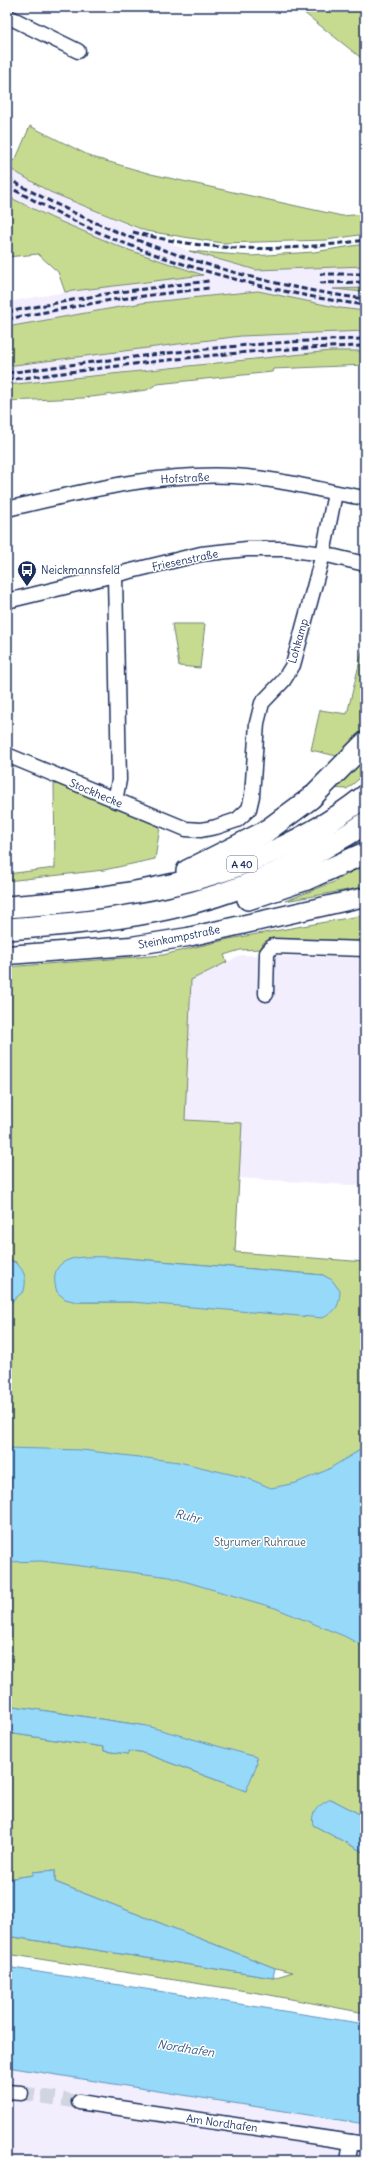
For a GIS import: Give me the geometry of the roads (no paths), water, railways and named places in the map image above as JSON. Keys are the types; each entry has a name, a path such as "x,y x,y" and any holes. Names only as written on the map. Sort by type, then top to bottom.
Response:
{"highway":[{"path":"105,898 195,868 265,832 311,798 365,743"},
{"name":"A 40","path":"7,907 105,898 174,886 232,869 288,844 349,808 365,796"},
{"name":"A 40","path":"7,929 64,925 140,916 238,890 296,865 365,823"},
{"path":"140,916 187,915 233,904 307,878 365,853"}],"main road":[{"name":"Steinkampstraße","path":"7,955 131,946 188,937 303,910 359,900"}],"street":[{"path":"7,16 78,51"},
{"name":"Hofstraße","path":"7,509 102,488 176,476 234,476 282,482 365,498"},
{"name":"Lohkamp","path":"186,829 200,830 216,827 237,820 249,809 252,796 257,723 262,703 283,681 293,665 323,554 335,493"},
{"name":"Friesenstraße","path":"7,601 201,554 247,549 284,549 323,554 365,564"},
{"path":"114,576 119,780 115,801"},
{"name":"Stockhecke","path":"7,755 115,801 186,829"},
{"path":"266,994 267,952 273,946 365,949"},
{"name":"Am Nordhafen","path":"79,2102 365,2144"},
{"path":"348,2161 351,2142"}],"water":[{"path":"81,1257 114,1257 323,1275 332,1280 340,1291 339,1301 336,1308 323,1318 131,1302 77,1302 65,1299 57,1292 55,1279 57,1269 62,1263"},
{"path":"7,1259 20,1267 23,1271 25,1280 24,1291 11,1302 7,1302"},
{"name":"Styrumer Ruhraue","path":"365,1447 365,1647 344,1636 275,1608 170,1577 41,1561 7,1562 7,1448 82,1450 179,1462 247,1478 271,1488 296,1483 327,1470"},
{"path":"7,1705 147,1726 256,1757 257,1764 246,1791 141,1752 129,1751 128,1754 104,1751 104,1747 7,1733"},
{"path":"331,1799 365,1817 365,1853 313,1825 312,1820 316,1809"},
{"path":"55,1870 55,1882 275,1968 273,1978 7,1936 7,1879 33,1875 33,1872"},
{"name":"Nordhafen","path":"7,1967 365,2024 365,2124 7,2067"}],"tunnel":[{"path":"21,2093 79,2102"}],"railway":[{"path":"7,178 91,221 180,256 272,282 318,292 365,299"},
{"path":"7,186 91,229 179,263 271,288 302,295 365,305"},
{"path":"133,232 163,239 220,247 306,247 365,240"},
{"path":"320,274 365,274"},
{"path":"7,312 111,293 209,281"},
{"path":"320,283 365,282"},
{"path":"7,319 111,300 209,288"},
{"path":"7,373 186,351 275,343 365,339"},
{"path":"7,380 186,358 275,350 365,346"}],"place":[{"name":"Neickmannsfeld","path":"27,587"}],"water label":[{"name":"Ruhr","path":"188,1516"}]}
